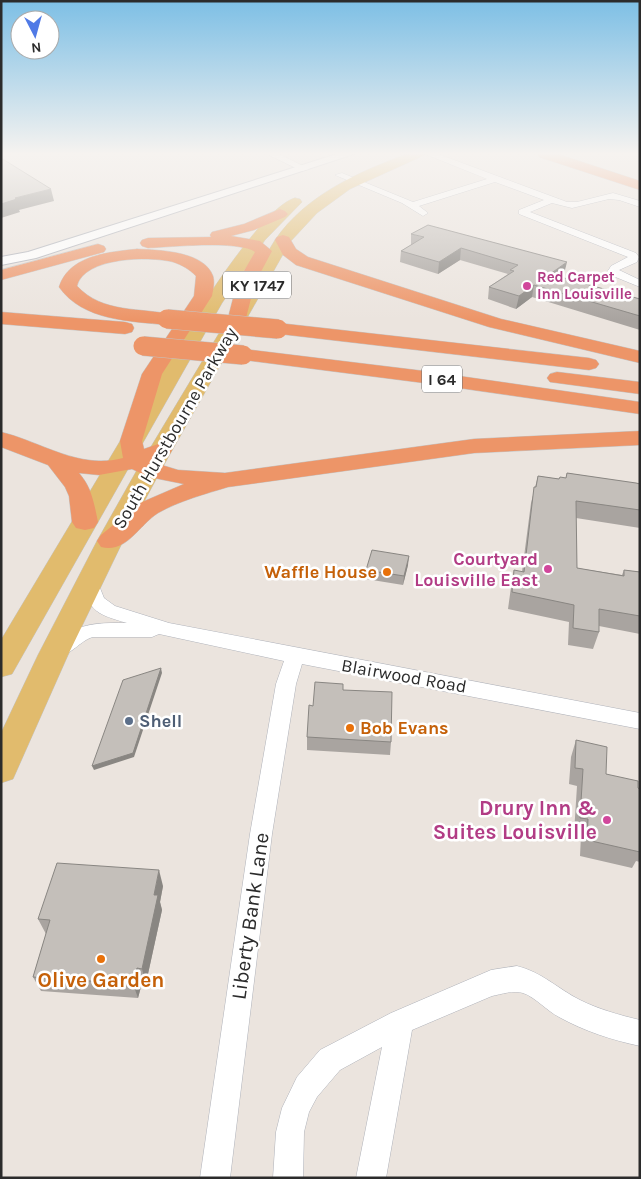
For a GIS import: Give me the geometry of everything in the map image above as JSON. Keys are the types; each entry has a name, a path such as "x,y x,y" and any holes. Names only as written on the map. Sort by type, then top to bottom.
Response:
{"highway":[{"path":"175,242 248,227 280,214"},
{"path":"283,240 289,252 302,260 386,289 496,323 640,357"},
{"path":"1,275 108,247 175,242 225,241 254,244 264,252 246,283 238,318"},
{"path":"138,458 152,374 203,296 206,284 203,273 191,264 172,257 148,254 101,259 84,266 72,276 68,287 76,298 96,307 123,314 155,331"},
{"name":"I 64","path":"1,318 155,331 243,356 424,377 640,408"},
{"name":"I 64","path":"1,335 155,331 270,334 640,388"},
{"path":"270,334 501,352 640,370"},
{"path":"110,541 149,508 188,491 225,480 474,446 640,438"},
{"path":"1,439 57,461 84,468 138,458 173,477 225,480"},
{"path":"57,461 78,486 85,522"}],"main road":[{"name":"South Hurstbourne Parkway","path":"1,769 52,655 110,541 138,458 205,317 254,244 280,214 287,209"},
{"name":"South Hurstbourne Parkway","path":"1,666 85,522 138,458 238,318 283,240 299,220 312,209"}],"street":[{"path":"1,261 40,252 179,209"},
{"path":"419,209 423,212"},
{"path":"529,209 522,212 634,257 633,260 614,268 613,271 640,284"},
{"name":"Blairwood Road","path":"90,582 96,601 109,611 168,630 640,721"},
{"name":"Blairwood Road","path":"52,655 82,633 93,630 168,630"},
{"name":"Liberty Bank Lane","path":"215,1178 261,834 286,684 295,656"},
{"path":"288,1178 290,1132 296,1108 307,1087 330,1060 400,1022 491,983 504,979 519,978 533,982 568,1008 620,1029 640,1033"},
{"path":"371,1178 400,1022"}],"building":[{"path":"428,225 567,262 550,274 640,299 640,316 534,285 519,296 489,287 514,271 510,270 518,265 461,248 439,262 401,251 424,237 411,234"},
{"name":"Courtyard Louisville East","path":"567,473 640,484 640,510 576,501 577,568 624,576 624,570 640,572 640,616 599,609 599,632 573,628 574,605 512,592 514,570 524,572 534,487 536,487 538,476 559,479 560,477 566,478"},
{"path":"372,550 409,556 404,576 366,570"},
{"name":"Shell","path":"161,668 133,753 92,766 123,680"},
{"name":"Bob Evans","path":"315,682 343,684 343,690 392,692 391,742 307,737 309,705 313,706"},
{"name":"Drury Inn & Suites Louisville","path":"576,740 607,747 606,774 638,781 638,788 640,789 640,852 587,840 588,819 580,818 583,769 575,768"},
{"name":"Olive Garden","path":"57,863 159,870 154,895 158,895 142,969 137,968 133,984 33,977 50,920 38,919"}],"place":[{"name":"Red Carpet Inn Louisville","path":"527,286"},
{"name":"Courtyard Louisville East","path":"548,569"},
{"name":"Waffle House","path":"387,572"},
{"name":"Shell","path":"129,721"},
{"name":"Bob Evans","path":"350,728"},
{"name":"Drury Inn & Suites Louisville","path":"607,820"},
{"name":"Olive Garden","path":"101,959"}]}
